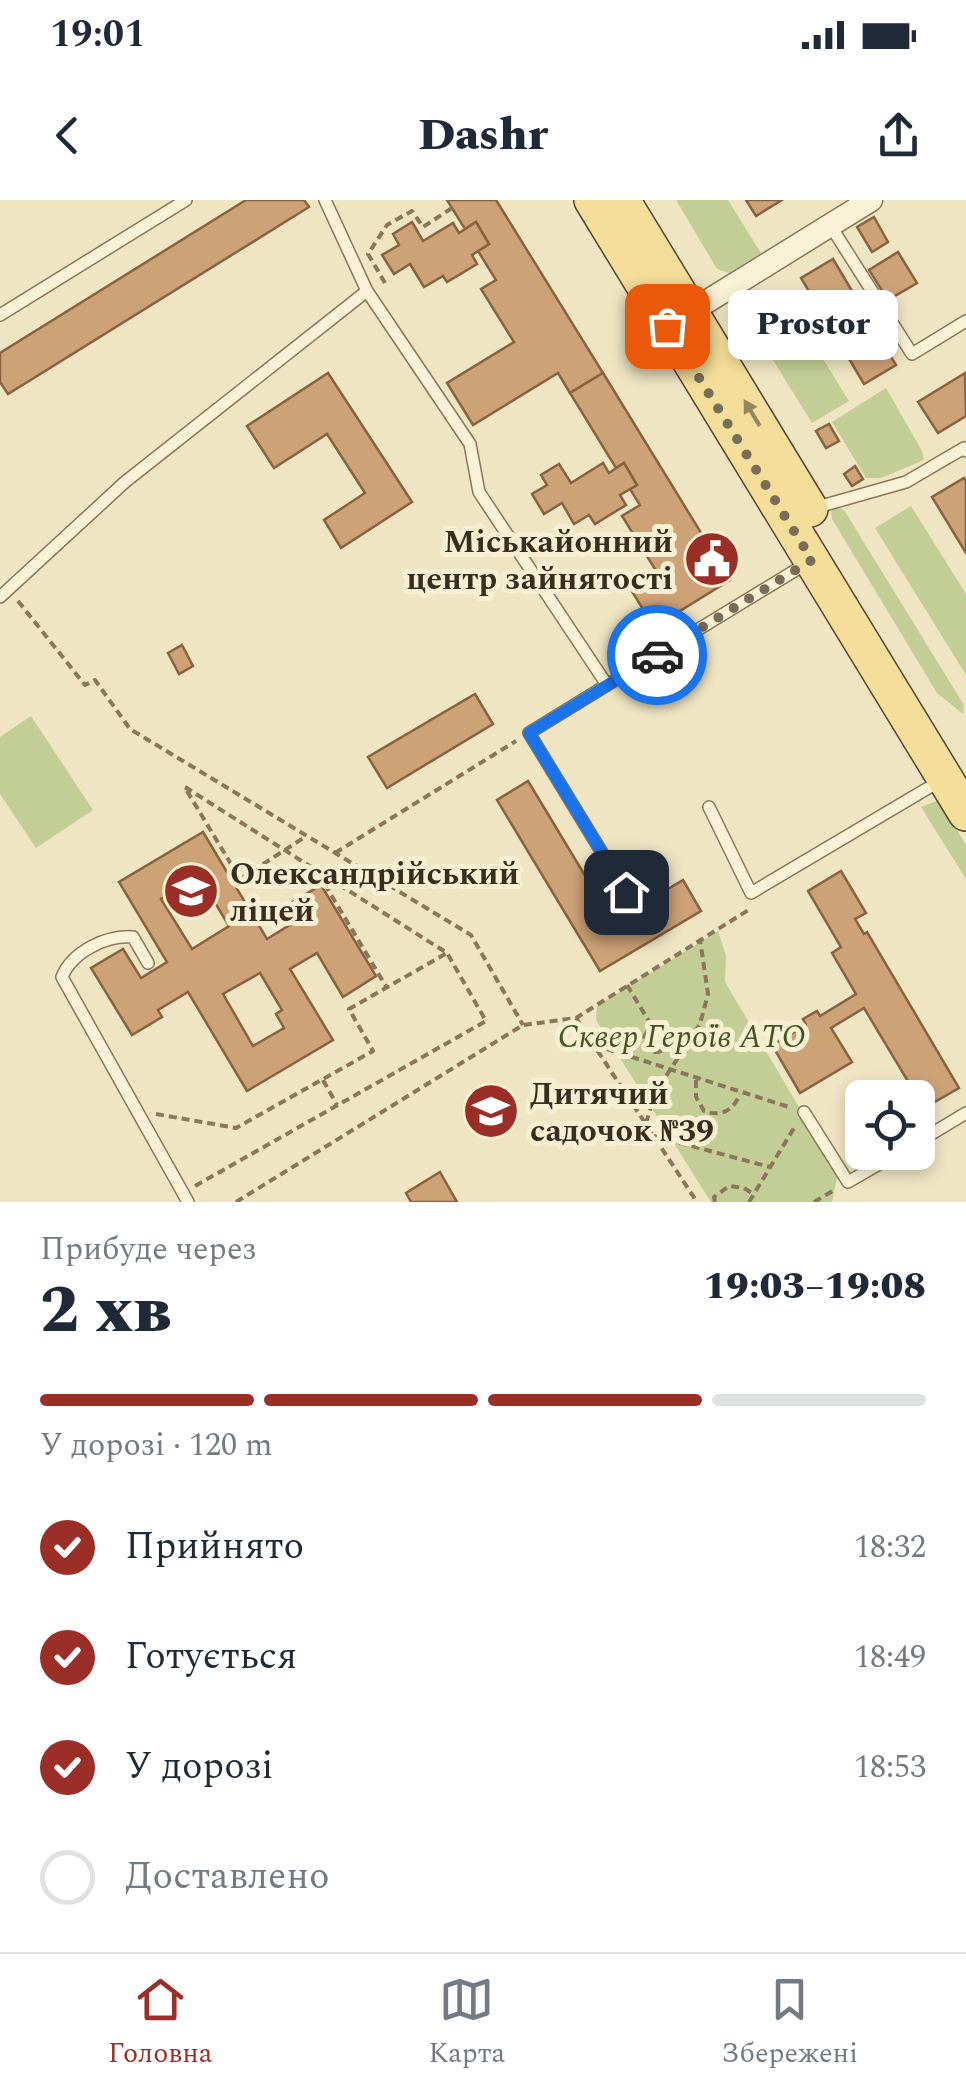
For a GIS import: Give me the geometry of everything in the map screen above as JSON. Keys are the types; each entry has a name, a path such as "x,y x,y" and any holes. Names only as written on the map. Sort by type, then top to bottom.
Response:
{"main road":[{"path":"592,200 810,510 955,772 966,813"},
{"path":"622,200 678,319 812,560 955,772"}],"street":[{"path":"678,319 838,213 872,200"}],"lane":[{"path":"0,315 186,200"},
{"path":"325,200 367,291 470,444 479,492 607,686"},
{"path":"838,213 912,354 966,321"},
{"path":"0,597 125,482 367,291"},
{"path":"810,510 906,482 964,448 966,451"},
{"path":"651,876 626,892 529,733 812,560"},
{"path":"709,807 751,893 955,772"},
{"path":"148,963 132,937 114,936 68,962 62,978 185,1198"},
{"path":"804,1112 848,1182 869,1170"},
{"path":"935,1131 966,1112"}],"path":[{"path":"385,283 368,254 387,225 412,210 424,227 452,208"},
{"path":"17,598 85,685 95,680 130,728 471,936 523,1025"},
{"path":"335,853 529,733"},
{"path":"185,1198 486,1021 446,953 315,869 284,850 201,797 185,786 240,879 284,850 306,836"},
{"path":"315,869 387,988"},
{"path":"236,1202 523,1025 576,1018 750,909"},
{"path":"646,1124 656,1093 700,1024 708,994 700,939"},
{"path":"137,1111 236,1128 373,1052 349,1010 446,953"},
{"path":"627,985 653,1028 664,1031 668,1042 662,1051 654,1052"},
{"path":"576,1018 697,1202"},
{"path":"653,1028 644,1041 654,1052"},
{"path":"594,1044 804,1112 749,1202"},
{"path":"651,1062 654,1052"},
{"path":"696,1078 696,1097 704,1111 716,1115 726,1112 740,1094"},
{"path":"323,1080 338,1105"},
{"path":"654,1136 770,1167"},
{"path":"814,1202 848,1182"},
{"path":"715,1202 714,1197 729,1186 744,1188 754,1195"}],"green space":[{"path":"676,200 728,200 761,253 729,273 717,269"},
{"path":"771,291 783,294 849,401 812,423 742,310"},
{"path":"886,388 924,460 881,478 866,478 832,422"},
{"path":"836,506 844,510 964,705 963,714 937,693 832,519 831,510"},
{"path":"911,506 966,594 966,675 875,528"},
{"path":"31,716 93,810 36,848 0,794 0,737"},
{"path":"939,800 966,845 966,879 921,807"},
{"name":"Сквер Героїв АТО","path":"718,931 726,956 725,982 838,1173 832,1202 711,1202 596,1020 597,1006"}],"building":[{"path":"246,200 304,200 309,207 8,394 0,382 0,353"},
{"path":"447,200 496,200 603,373 570,393 558,373 473,425 447,383 514,342 481,289 496,280 478,251 489,244 476,222 465,229"},
{"path":"746,200 782,200 756,216"},
{"path":"874,217 888,242 872,252 857,227"},
{"path":"412,222 423,241 453,223 459,233 476,222 489,244 472,255 477,264 447,282 443,276 424,287 410,264 394,274 382,255 399,245 393,234"},
{"path":"898,252 917,283 888,300 869,270"},
{"path":"833,259 896,365 864,384 801,278"},
{"path":"328,373 412,502 341,548 324,520 365,493 327,434 274,468 247,426"},
{"path":"603,373 730,580 654,627 628,585 655,569 622,516 640,505 630,489 637,485 624,463 616,468 570,393"},
{"path":"965,373 966,416 938,433 918,402"},
{"path":"829,424 839,441 826,448 816,431"},
{"path":"603,463 609,473 624,463 637,485 620,495 626,505 595,524 589,515 574,524 562,503 544,514 532,494 547,485 541,475 559,464 571,483"},
{"path":"855,466 863,479 852,486 844,474"},
{"path":"964,478 966,481 966,553 932,497"},
{"path":"182,645 193,666 179,674 168,653"},
{"path":"475,694 493,724 387,788 368,757"},
{"path":"528,781 613,922 683,880 701,911 600,971 497,800"},
{"path":"203,832 267,939 296,921 286,906 321,885 376,976 343,997 317,953 290,969 333,1040 247,1091 188,992 158,1010 162,1017 132,1035 91,968 123,949 141,978 167,962 119,882","holes":["199,876 229,926 192,949 161,899","260,973 282,1010 276,1014 284,1028 253,1046 223,994"]},
{"path":"841,871 866,913 855,919 864,934 867,932 959,1088 935,1102 935,1080 907,1080 864,1008 831,1028 852,1062 800,1093 772,1045 806,1025 803,1019 817,1011 820,1016 856,994 832,953 841,947 808,891"},
{"path":"440,1172 457,1202 411,1202 406,1193"}],"way so far":[{"path":"657,655 812,560 667,326"}],"place":[{"name":"Prostor","path":"667,326"},
{"name":"Міськайонний центр зайнятості","path":"712,559"},
{"name":"Олександрійський ліцей","path":"191,891"},
{"name":"Дитячий садочок №39","path":"491,1111"}],"route":[{"path":"626,892 529,733 657,655"}]}
